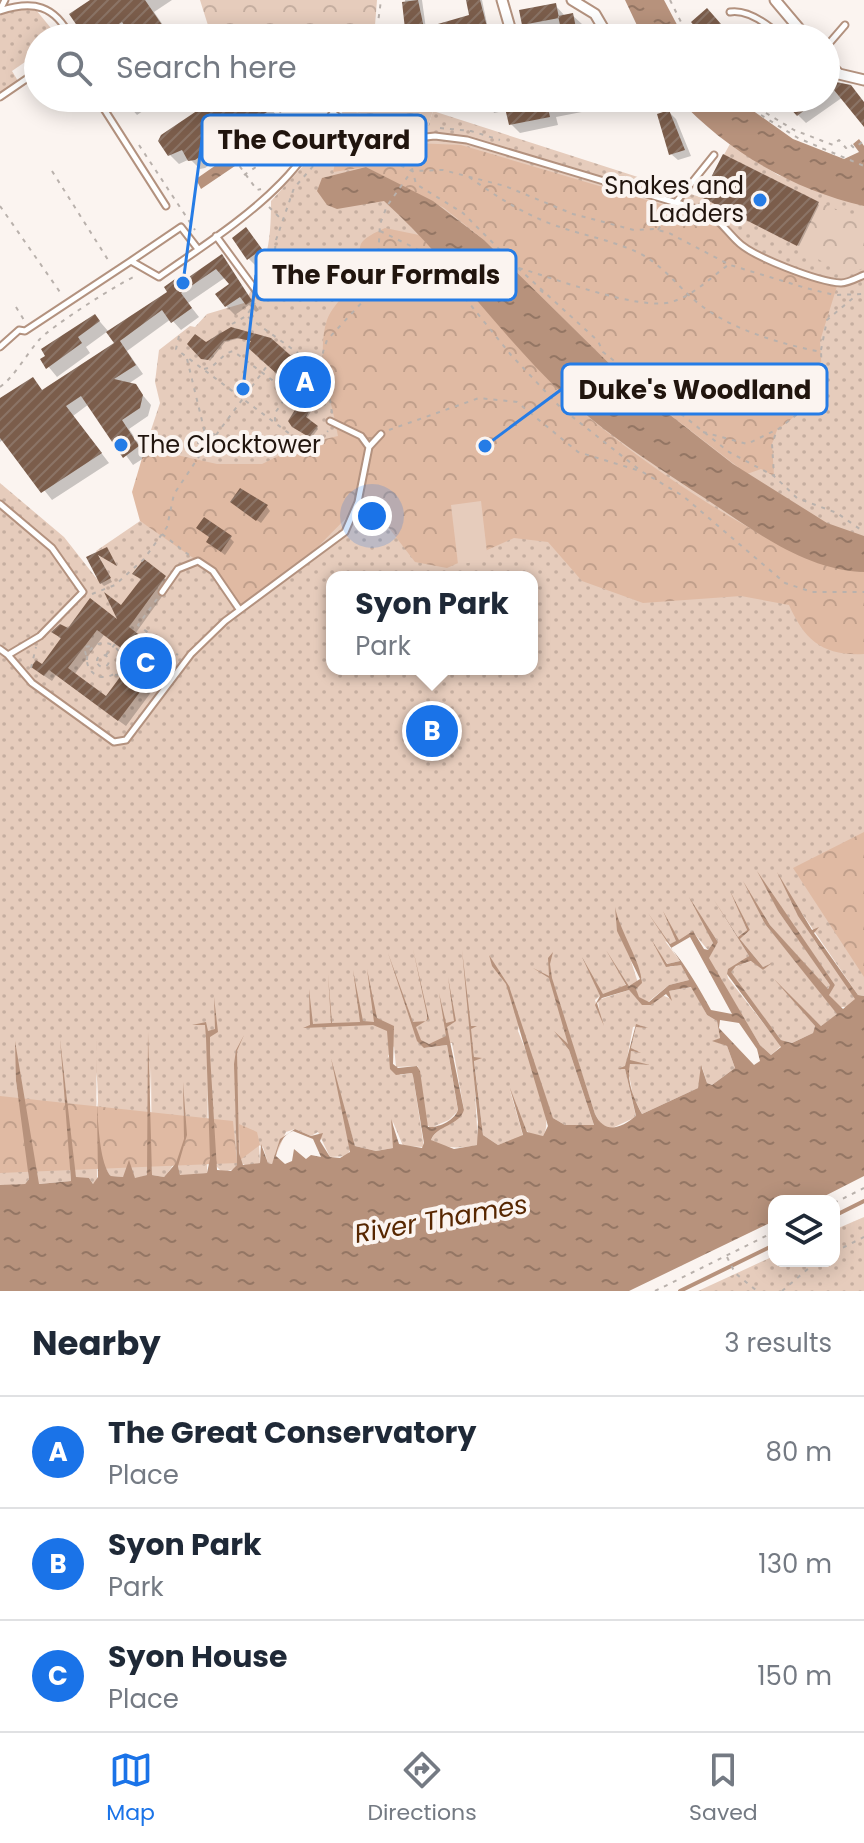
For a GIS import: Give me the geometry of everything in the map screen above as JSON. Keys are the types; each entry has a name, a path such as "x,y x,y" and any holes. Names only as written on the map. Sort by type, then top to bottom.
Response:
{"street":[{"path":"502,0 509,24"},
{"path":"572,0 595,14 601,24"},
{"path":"775,0 795,24"},
{"path":"840,74 864,80"}],"lane":[{"path":"0,11 5,0"},
{"path":"0,11 18,1 35,2 50,9 61,24"},
{"path":"730,12 737,11 766,24"},
{"path":"840,31 845,25"},
{"path":"0,97 24,81"},
{"path":"106,112 166,206"},
{"path":"131,261 159,277 205,244 266,196 299,162 333,113 354,130 378,142 435,136 467,140 677,201 707,212 725,224 738,243 776,263 844,283 864,275"},
{"path":"677,201 714,155"},
{"path":"0,347 19,330 25,331 181,227 198,249"},
{"path":"216,235 260,296"},
{"path":"330,421 361,436 369,447"},
{"path":"0,649 32,683 120,743 191,654 239,609 345,532 358,502 369,447 381,434"},
{"path":"0,504 52,548 83,592 40,636 8,655"},
{"path":"162,592 178,569 198,561 213,571 239,609"}],"path":[{"path":"378,24 381,0"},
{"path":"670,0 682,24"},
{"path":"244,175 277,153 294,129 280,112"},
{"path":"758,112 798,138 864,166"},
{"path":"766,112 794,130 833,145 839,140 846,148 850,144 854,148 864,141"},
{"path":"405,140 416,184 472,221 518,268 545,294 531,279 518,268"},
{"path":"222,142 244,175 266,196"},
{"path":"139,146 205,244"},
{"path":"232,324 246,316 272,279 282,220 294,188 322,156 338,151 375,153 412,171 443,170 505,186 573,214 634,230 658,230 730,265 834,295 855,297"},
{"path":"52,171 114,271"},
{"path":"220,444 303,444 317,440 328,431 331,396 323,352 327,340 366,298 377,277 380,231 387,206 412,171"},
{"path":"468,176 511,207 556,226 616,242 657,262 690,295 718,316 780,344 821,352"},
{"path":"658,230 677,201"},
{"path":"0,206 67,302"},
{"path":"268,207 282,220"},
{"path":"380,231 421,251 435,264 511,355 560,407 641,471 683,496 785,583 812,592 864,592"},
{"path":"518,268 616,297 668,304 690,295 730,265"},
{"path":"518,268 598,341 603,352 729,452 774,476 797,498 837,513 864,532"},
{"path":"0,387 13,377 19,360 35,348 38,340 136,275 159,277"},
{"path":"702,431 747,444 777,430 809,405 822,374 821,352 827,320 855,297 864,294"},
{"path":"16,307 26,322"},
{"path":"246,316 325,373"},
{"path":"34,334 38,340"},
{"path":"179,336 174,344 186,357 303,444"},
{"path":"203,370 215,366 224,355 233,351 285,391 285,399 275,413 275,424"},
{"path":"186,357 205,433"},
{"path":"216,435 267,366"},
{"path":"381,434 479,398 517,402 578,452 641,471"},
{"path":"774,476 772,444 777,430"},
{"path":"205,433 216,435"},
{"path":"202,452 198,442 205,433"},
{"path":"216,435 220,444"},
{"path":"202,452 215,453 220,444"},
{"path":"83,592 99,594 115,585 144,559 167,527 174,494 202,452"},
{"path":"162,534 198,561"},
{"path":"162,592 138,625 182,658"},
{"path":"33,678 30,670 40,636"},
{"path":"106,643 114,645 120,655 118,668 113,675 101,677 93,674 88,667 84,647 106,643"},
{"path":"90,650 98,656 106,655 114,645"},
{"path":"87,657 95,646"},
{"path":"106,655 108,664"},
{"path":"98,656 99,666"},
{"path":"93,674 99,666 108,664 118,668"},
{"path":"840,1200 864,1188"},
{"path":"657,1290 768,1235"},
{"path":"840,1249 864,1237"},
{"path":"726,1256 733,1269 757,1291"},
{"path":"782,1291 810,1267"}],"green space":[{"path":"200,0 377,0 375,24 208,24"},
{"path":"17,5 32,5 48,24 24,24 24,63 12,71 18,81 0,93 0,16"},
{"path":"342,112 356,112 407,132 428,126 433,112 436,112 700,197 730,144 778,175 864,203 864,996 858,995 788,893 856,999 849,1007 839,1007 828,994 835,985 767,888 778,911 831,985 827,989 770,925 752,897 765,924 838,1014 821,1026 797,1003 815,1026 813,1033 792,1043 781,1040 730,972 732,970 727,974 728,978 781,1046 771,1055 760,1045 708,958 718,942 703,919 713,943 708,950 693,932 679,941 676,935 676,942 670,944 665,941 680,961 668,964 670,967 681,964 689,980 669,985 648,1002 638,997 636,989 642,979 631,961 638,983 629,986 618,969 626,986 603,995 594,981 600,996 595,1000 600,1016 598,1000 629,990 642,1004 651,1005 662,995 669,998 669,991 692,987 707,1015 717,1021 720,1038 714,1041 727,1046 735,1068 712,1085 707,1083 702,1067 698,1088 642,1114 633,1096 628,1069 630,1064 648,1065 629,1061 631,1051 636,1052 631,1048 636,1027 642,1027 640,1025 633,1027 625,1069 636,1117 610,1129 601,1124 595,1114 570,1037 569,1045 559,1037 569,1050 594,1125 565,1125 553,1118 519,1024 518,1031 543,1100 546,1127 543,1136 531,1135 523,1127 510,1090 523,1136 498,1145 483,1135 474,1060 478,1059 474,1058 472,1039 478,1145 448,1147 431,1140 464,1110 452,1043 425,1044 425,1048 447,1045 458,1111 449,1120 430,1128 426,1123 418,1066 396,1067 394,1046 388,1056 400,1075 412,1073 413,1076 424,1147 403,1146 393,1122 393,1148 376,1151 355,1146 336,1080 351,1148 347,1156 330,1157 318,1132 311,1136 295,1129 286,1132 272,1164 268,1163 263,1147 259,1145 260,1163 247,1166 241,1163 239,1153 235,1060 237,1165 235,1169 222,1172 215,1165 208,1062 207,1173 180,1176 178,1166 187,1134 184,1104 181,1143 176,1160 164,1177 152,1175 151,1067 147,1175 135,1179 131,1170 123,1177 111,1176 102,1156 96,1072 97,1181 93,1184 89,1178 76,1178 64,1075 71,1181 38,1184 19,1079 16,1081 29,1179 25,1184 0,1186 0,483 64,537 97,579 108,573 96,551 140,521 154,529 152,451 145,448 160,403 155,382 159,350 190,326 195,327 207,314 244,303 266,254 271,201 312,156 320,154","holes":["720,910 738,937 747,930 739,911 750,930 740,939 763,967 770,964 763,970 752,961 737,966 749,956"]},
{"path":"356,112 433,112 428,126 397,130"},
{"path":"415,143 461,145 704,217 769,259 838,283 820,341 822,374 809,405 777,430 772,444 774,476 761,469 747,474 629,383 484,240 444,208 366,167 333,172 338,151"},
{"path":"819,202 848,214 864,216 864,268 844,275 797,246"},
{"path":"385,228 419,235 563,394 662,473 751,529 794,551 833,566 864,572 864,654 837,652 817,644 802,628 789,605 741,596 643,603 582,581 548,542 514,538 447,568 415,562 366,498 292,573 239,609 209,569 140,521 132,492 145,448 217,464 262,464 303,444 338,436 324,363 327,320 357,274 362,243"},
{"path":"481,501 488,561 458,564 451,505"},
{"path":"864,832 864,977 793,868"},
{"path":"0,1096 233,1121 237,1163 0,1173"},
{"path":"239,1124 257,1132 260,1145 240,1160"},
{"path":"864,1217 864,1291 698,1291 768,1259 768,1267 840,1267 840,1227"}],"water":[{"path":"625,0 664,0 677,24 636,24"},
{"path":"692,112 755,112 793,139 844,159 859,152 853,144 859,139 864,146 864,206 787,179 739,151"},
{"path":"268,129 275,139 201,189 196,179"},
{"path":"366,167 433,201 484,240 629,383 733,464 827,523 864,536 864,572 827,566 792,552 643,458 583,412 541,373 431,248 384,201 337,209 327,205 317,191 322,178"},
{"name":"River Thames","path":"757,871 835,985 829,995 843,1009 855,999 798,916 777,872 812,930 819,927 814,933 858,995 864,996 864,1176 827,1195 768,1195 768,1224 629,1291 0,1291 0,1185 25,1184 29,1179 16,1081 15,1041 39,1184 71,1181 60,1039 76,1177 89,1178 93,1184 98,1177 97,1091 102,1151 111,1176 123,1177 129,1160 135,1178 147,1175 148,1032 152,1175 164,1177 176,1163 184,1139 183,1082 187,1135 178,1166 180,1175 207,1173 210,1159 205,1025 192,1025 206,1022 208,1031 215,1029 214,997 218,1032 210,1037 210,1054 217,1170 231,1171 237,1165 234,1064 236,1050 244,1035 237,1051 239,1153 243,1165 260,1163 261,1144 268,1163 272,1164 280,1139 289,1133 295,1129 311,1136 323,1133 320,1141 330,1157 340,1158 350,1152 331,1058 355,1146 376,1151 393,1148 391,1119 399,1144 422,1148 424,1143 413,1076 412,1073 396,1075 390,1069 387,1031 373,1025 303,1028 310,1025 309,989 313,1024 331,1023 328,974 332,1023 360,1022 353,970 363,1021 374,1022 367,969 377,1018 394,1026 393,1064 398,1068 417,1066 420,1071 428,1127 441,1125 453,1117 458,1110 447,1045 424,1048 417,1041 388,953 413,1022 426,1021 416,1027 421,1040 429,1044 446,1036 439,993 446,1023 454,1021 448,977 456,1021 447,1027 464,1110 458,1119 438,1131 431,1140 454,1149 477,1145 478,1122 462,950 471,1026 477,1026 471,1029 474,1057 482,1058 474,1061 483,1135 498,1145 523,1135 510,1088 527,1132 543,1136 548,1126 506,984 492,966 489,955 509,986 553,1118 565,1125 594,1125 569,1050 554,1031 568,1044 549,978 533,968 549,976 548,958 553,952 550,964 552,978 595,1114 604,1125 619,1126 636,1116 625,1069 618,1069 625,1066 636,1024 648,1028 636,1027 631,1048 641,1053 631,1051 630,1060 650,1065 630,1064 629,1070 632,1090 642,1114 698,1088 701,1065 707,1083 712,1085 735,1068 727,1046 712,1041 720,1038 717,1021 707,1015 691,987 669,991 672,1001 666,994 651,1005 642,1005 629,990 602,998 597,1003 604,1026 595,1005 600,996 582,957 603,994 626,985 606,950 629,986 640,979 617,931 615,907 641,974 642,983 636,989 639,997 649,1002 669,985 689,980 681,965 666,967 651,939 667,964 680,961 673,950 692,978 711,1010 732,1014 690,937 671,948 648,913 670,944 676,941 663,911 679,940 693,931 704,949 708,950 713,943 689,897 718,942 709,958 760,1045 771,1055 781,1047 727,974 728,969 749,956 714,900 738,937 747,930 730,891 750,930 740,939 763,967 772,963 763,970 751,961 736,966 731,972 781,1040 792,1043 813,1033 815,1026 774,979 821,1026 837,1014 765,924 743,881 770,925 828,989 830,985 778,911","holes":["720,1020 739,1023 757,1049 760,1061 754,1065 719,1028","293,1131 313,1139 321,1157 311,1155 306,1159 294,1149 292,1161 285,1164 276,1156 282,1141"]},
{"path":"413,949 429,1019 427,1020"}],"building":[{"path":"90,0 145,0 161,24 76,24 69,14"},
{"path":"418,0 423,24 404,24 402,2"},
{"path":"466,0 480,0 486,24 438,24 469,15"},
{"path":"556,3 559,18 522,24 519,10"},
{"path":"707,8 721,24 693,24 691,22"},
{"path":"573,13 575,24 560,24 558,16"},
{"path":"840,83 851,85 864,102 864,127 840,97"},
{"path":"195,112 267,112 195,160 188,161 182,150 168,156 158,141 161,135"},
{"path":"506,112 549,112 550,117 509,125"},
{"path":"670,112 685,150 669,155 657,114"},
{"name":"Snakes and Ladders","path":"723,154 819,202 797,246 701,197"},
{"path":"246,227 262,249 247,260 232,238"},
{"path":"222,254 252,301 246,305 240,297 225,307 215,294 229,284 216,269 181,293 192,308 171,323 162,310 120,341 136,365 114,379 136,384 143,395 140,408 122,420 139,446 123,458 81,396 66,406 102,453 41,493 0,438 0,398 33,377 42,390 114,343 106,332 167,292 164,287 182,274 186,279"},
{"path":"95,314 100,321 78,337 82,343 46,369 40,359 45,356 41,349"},
{"path":"231,327 271,338 298,362 298,358 313,388 313,404 306,417 318,426 309,437 288,421 303,397 299,370 291,380 280,371 277,374 247,347 251,341 237,338 224,341 208,360 201,359 187,344 195,334 206,342"},
{"path":"240,488 268,505 256,521 230,502"},
{"path":"204,517 232,536 221,552 206,542 209,537 196,528"},
{"path":"107,547 117,566 98,555 111,578 100,584 86,557"},
{"path":"144,559 166,576 129,627 167,656 118,721 49,670 44,676 31,667 36,660 42,664 61,638 51,632 60,624 68,628 90,598 117,619 104,592 121,605 141,579 132,574","holes":["97,630 134,658 106,696 68,668"]}],"waterway":[{"path":"840,1213 864,1201"},
{"path":"680,1291 768,1248"}],"place":[{"name":"Snakes and Ladders","path":"760,200"},
{"name":"The Courtyard","path":"183,283"},
{"name":"The Great Conservatory","path":"305,382"},
{"name":"The Four Formals","path":"243,389"},
{"name":"The Clocktower","path":"121,445"},
{"name":"Duke's Woodland","path":"485,446"},
{"name":"Syon House","path":"146,663"},
{"name":"Syon Park","path":"432,731"}]}
